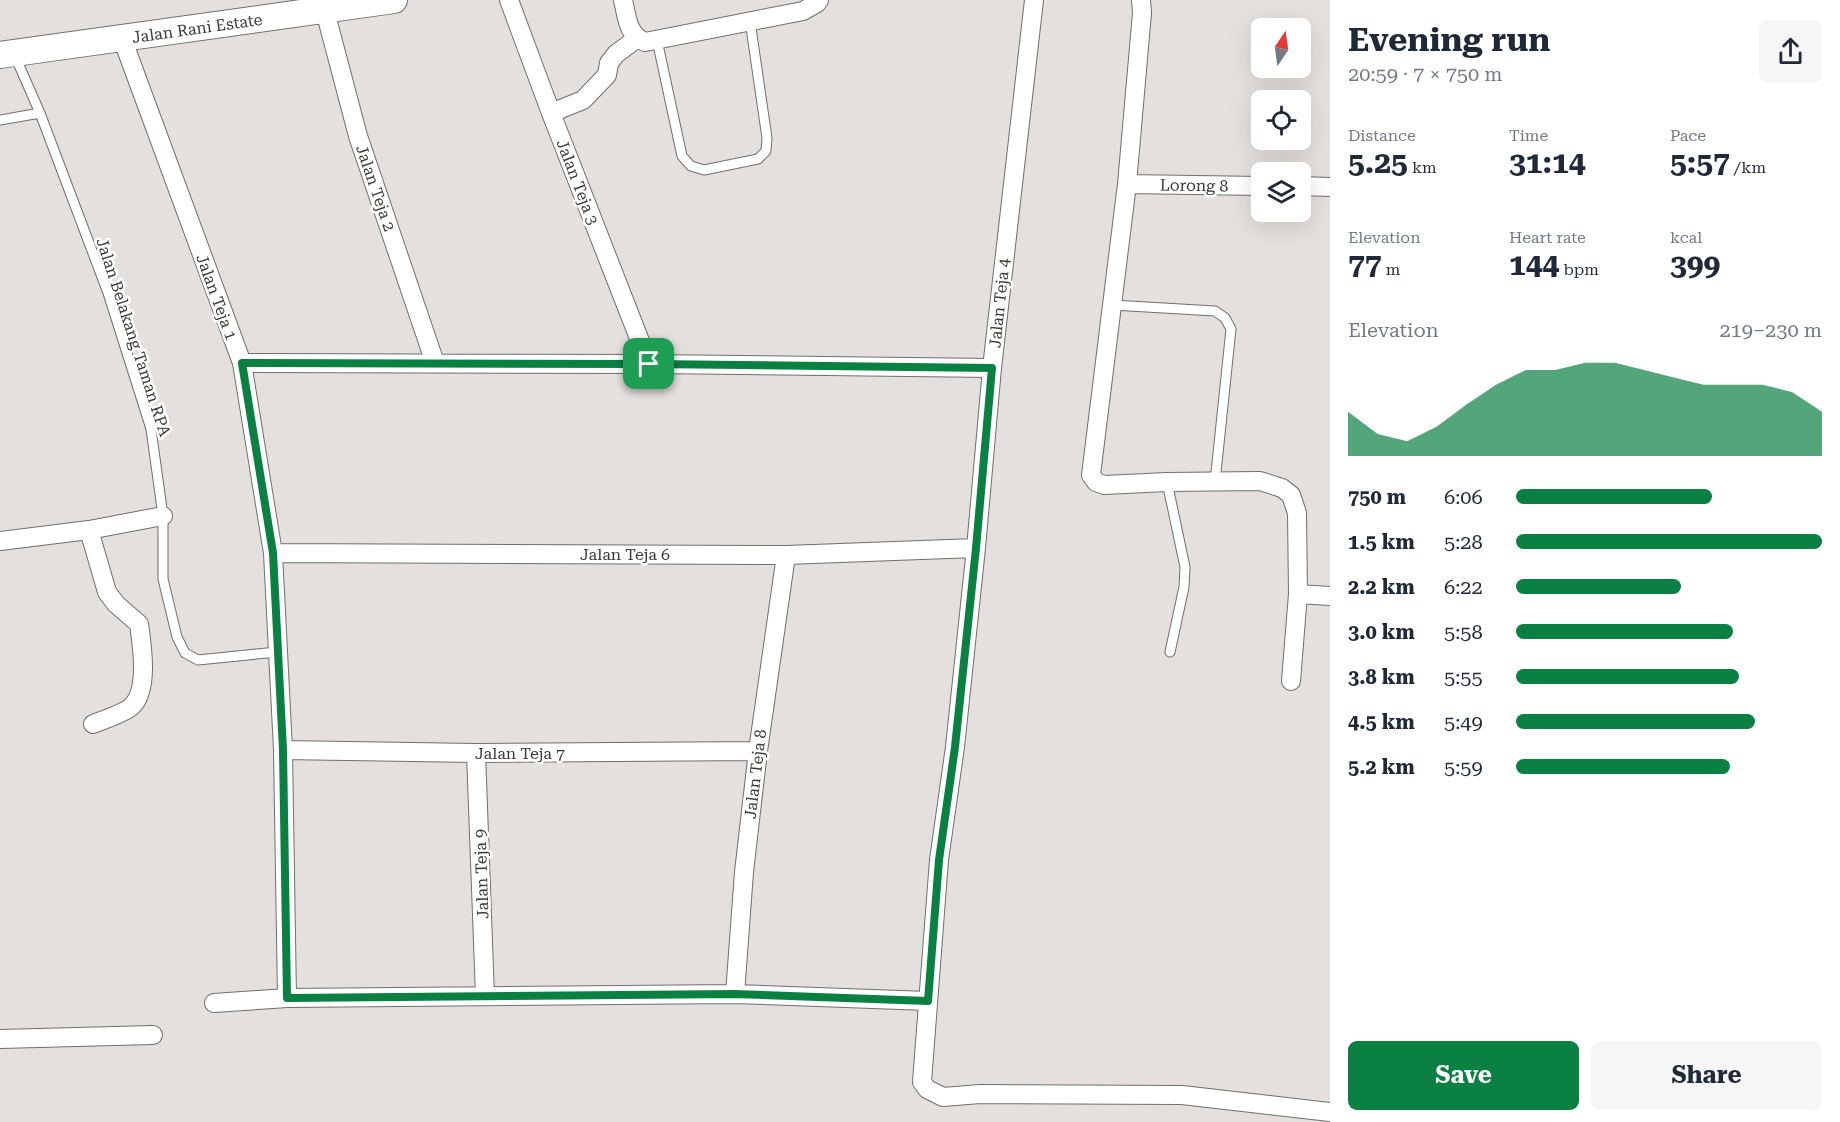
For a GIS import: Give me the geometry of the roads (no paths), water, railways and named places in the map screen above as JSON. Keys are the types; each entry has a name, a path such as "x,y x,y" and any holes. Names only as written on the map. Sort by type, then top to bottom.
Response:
{"street":[{"name":"Jalan Rani Estate","path":"7,54 394,0"},
{"name":"Jalan Teja 3","path":"509,0 649,364"},
{"path":"623,0 631,31 636,39 645,42 803,11 819,0"},
{"name":"Jalan Teja 4","path":"1034,0 992,368 955,747 939,860 922,1082 927,1089 943,1097 980,1094 1182,1095 1330,1112"},
{"path":"1141,0 1142,13 1127,184 1091,475 1096,482 1104,485 1260,481 1282,488 1291,495 1297,513 1298,594 1291,681"},
{"name":"Jalan Teja 2","path":"325,11 358,136 435,363"},
{"name":"Jalan Teja 1","path":"122,38 242,363 273,553 283,750 287,998"},
{"path":"551,113 583,100 607,75 609,63 616,54 636,39"},
{"name":"Lorong 8","path":"1127,184 1251,186"},
{"path":"1311,186 1330,187"},
{"path":"242,363 992,368"},
{"path":"0,540 89,531 163,516"},
{"path":"89,531 107,592 116,604 139,624 144,657 140,695 131,707 93,724"},
{"name":"Jalan Teja 6","path":"273,553 786,555 976,548"},
{"name":"Jalan Teja 8","path":"735,994 744,872 758,751 786,555"},
{"path":"1298,594 1330,596"},
{"name":"Jalan Teja 7","path":"283,750 476,753 758,751"},
{"name":"Jalan Teja 9","path":"476,753 485,996"},
{"path":"214,1003 287,998 735,994 928,1001"},
{"path":"0,1039 153,1035"}],"lane":[{"path":"657,40 682,156 691,166 704,170 758,159 766,151 767,138 750,21"},
{"name":"Jalan Belakang Taman RPA","path":"7,54 40,113 108,293 151,429 163,516 163,579 177,637 185,653 198,660 277,652"},
{"path":"0,120 40,113"},
{"path":"1112,305 1215,311 1225,318 1231,329 1215,482"},
{"path":"1167,482 1185,567 1184,587 1170,652"}]}
